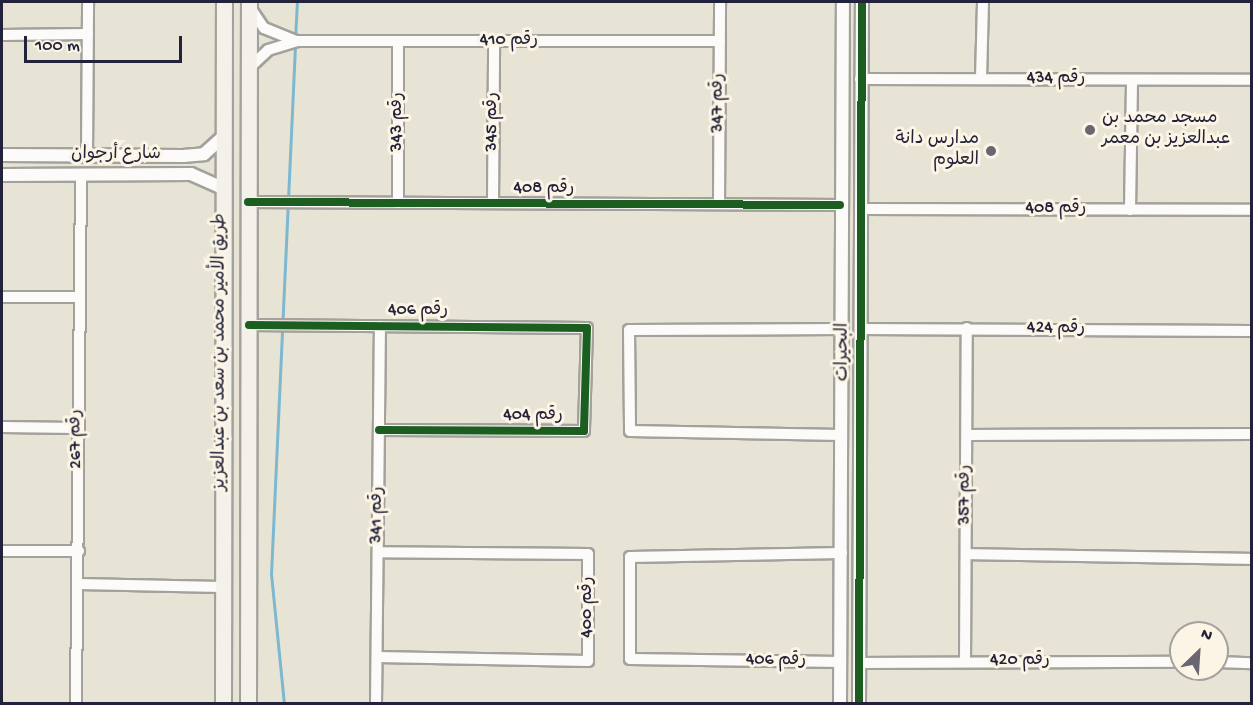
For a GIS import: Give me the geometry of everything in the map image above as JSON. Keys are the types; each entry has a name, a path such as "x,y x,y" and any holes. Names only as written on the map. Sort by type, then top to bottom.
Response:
{"main road":[{"name":"طريق الأمير محمد بن سعد بن عبدالعزيز","path":"223,704 221,587 224,2"},
{"name":"طريق الأمير محمد بن سعد بن عبدالعزيز","path":"248,704 249,3"}],"street":[{"path":"87,155 88,2"},
{"name":"رقم 347","path":"719,204 720,2"},
{"name":"البحيرات","path":"840,704 842,554 840,205 843,2"},
{"name":"البحيرات","path":"859,704 862,2"},
{"path":"981,79 983,2"},
{"path":"249,3 264,28 297,41"},
{"path":"2,35 88,34"},
{"path":"248,69 268,50 297,41"},
{"name":"رقم 410","path":"297,41 720,41"},
{"name":"رقم 343","path":"398,41 398,203"},
{"name":"رقم 345","path":"493,203 494,42"},
{"path":"842,75 860,77"},
{"name":"رقم 434","path":"860,77 1251,80"},
{"path":"1130,210 1132,80"},
{"name":"شارع أرجوان","path":"2,155 183,156 204,154 224,136"},
{"path":"182,174 183,156"},
{"name":"شارع أرجوان","path":"2,175 182,174 222,188"},
{"name":"رقم 267","path":"76,704 79,551 76,428 81,175"},
{"name":"رقم 408","path":"248,202 840,205"},
{"name":"رقم 408","path":"860,209 1251,210"},
{"path":"2,297 78,297"},
{"name":"رقم 406","path":"249,325 587,328"},
{"name":"رقم 341","path":"376,704 380,326"},
{"name":"رقم 404","path":"379,430 584,431 587,328"},
{"name":"رقم 424","path":"860,328 1251,331"},
{"name":"رقم 357","path":"965,661 967,328"},
{"path":"840,329 629,330 629,420 630,431 841,435"},
{"path":"2,427 76,428"},
{"path":"967,435 1251,434"},
{"path":"2,551 79,551"},
{"name":"رقم 400","path":"377,657 588,661 588,554 378,552"},
{"name":"رقم 406","path":"841,662 630,659 630,557 842,554"},
{"path":"966,554 1251,559"},
{"path":"78,584 221,587"},
{"name":"رقم 420","path":"859,663 1169,662"},
{"path":"1229,662 1251,663"}],"waterway":[{"path":"295,39 297,2"},
{"path":"284,704 271,574 295,45"}],"cycle path":[{"path":"859,704 862,2"},
{"path":"248,202 840,205"},
{"path":"249,325 587,328 584,431 379,430"}],"place":[{"name":"مسجد محمد بن عبدالعزيز بن معمر","path":"1090,130"},
{"name":"مدارس دانة العلوم","path":"991,151"}]}
